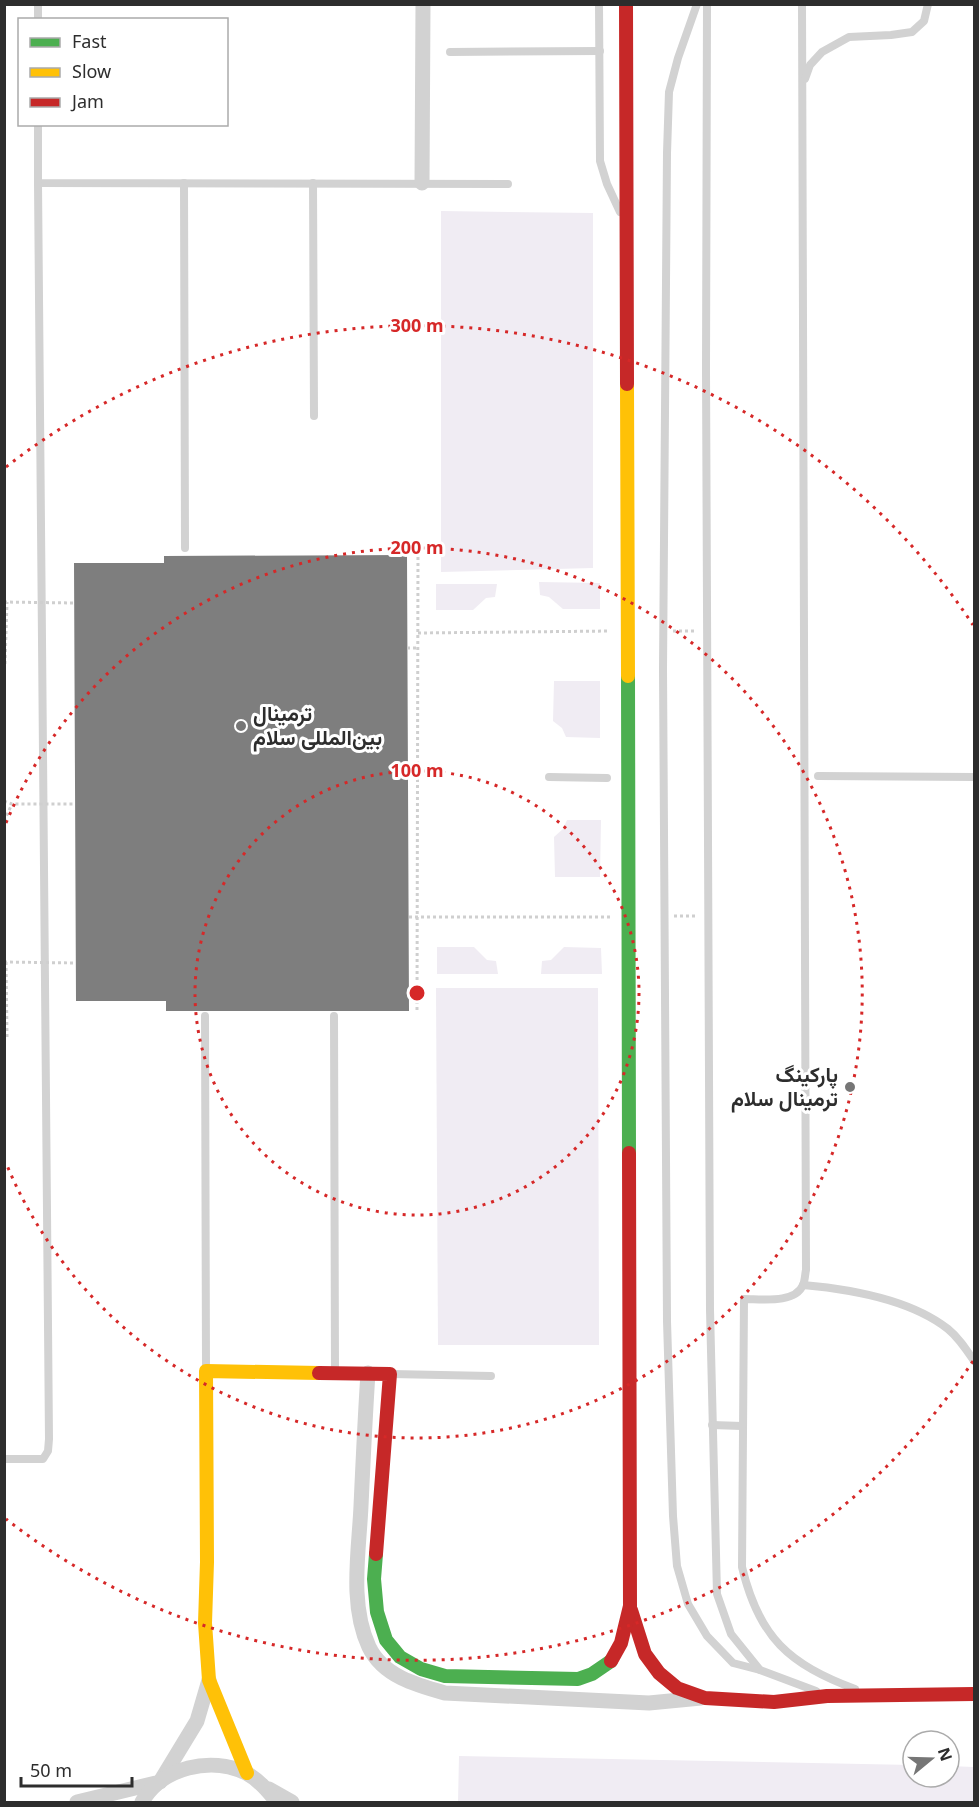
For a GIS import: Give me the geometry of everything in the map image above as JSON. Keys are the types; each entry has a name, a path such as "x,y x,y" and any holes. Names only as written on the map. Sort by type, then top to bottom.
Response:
{"street":[{"path":"422,183 423,4"},
{"path":"247,1773 209,1680 205,1623 206,1371 390,1374 374,1579 377,1612 386,1640 400,1657 421,1669 445,1676 578,1679 594,1674 611,1664 621,1645 630,1606 626,4"},
{"path":"368,1373 357,1581 359,1616 369,1648 388,1671 414,1685 445,1693 649,1703 705,1698 774,1702 827,1696 975,1694"},
{"path":"630,1606 645,1654 659,1673 677,1688 705,1698"},
{"path":"77,1803 160,1782 197,1722 209,1680"},
{"path":"142,1803 146,1795 160,1782 177,1771 200,1765 221,1765 247,1773 292,1803"},
{"path":"264,1786 277,1803"}],"lane":[{"path":"599,4 600,161 607,184 626,227"},
{"path":"697,4 669,92 664,631 668,1321 673,1516 677,1566 688,1604 707,1635 733,1663 760,1670 827,1696"},
{"path":"707,4 707,631 712,1425 717,1594 731,1634 760,1670"},
{"path":"802,4 806,1270 803,1285 796,1294 782,1298 744,1299 742,1567 749,1597 762,1623 777,1642 801,1664 823,1677 872,1695"},
{"path":"802,87 810,65 822,52 849,37 912,32 924,21 928,4"},
{"path":"450,52 600,51"},
{"path":"4,1459 43,1459 48,1451 49,1439 38,126"},
{"path":"38,183 508,184"},
{"path":"184,183 185,548"},
{"path":"313,183 314,416"},
{"path":"818,776 975,777"},
{"path":"549,777 606,778"},
{"path":"205,1016 206,1371"},
{"path":"334,1016 335,1373"},
{"path":"803,1285 866,1295 926,1316 954,1335 975,1361"},
{"path":"390,1374 491,1376"},
{"path":"712,1425 742,1426"}],"path":[{"path":"417,1010 418,551"},
{"path":"5,664 6,602 74,603"},
{"path":"418,633 628,630"},
{"path":"664,631 707,631"},
{"path":"407,648 418,648"},
{"path":"4,801 12,804 75,804"},
{"path":"4,821 12,804"},
{"path":"665,916 709,916"},
{"path":"409,917 628,917"},
{"path":"7,1037 5,962 76,963"}],"shaded area":[{"path":"441,211 593,213 593,568 441,572"},
{"path":"539,582 600,583 600,609 563,609 549,597 540,595"},
{"path":"436,584 497,584 495,597 486,598 473,610 436,610"},
{"path":"554,681 600,681 600,738 566,737 562,728 553,721"},
{"path":"567,820 601,820 600,877 555,877 554,837 563,829"},
{"path":"437,947 474,947 487,960 496,961 498,974 437,974"},
{"path":"564,947 601,948 602,974 541,974 542,961 551,960"},
{"path":"436,988 598,988 599,1345 438,1345"},
{"path":"459,1756 901,1765 901,1789 961,1789 961,1766 974,1767 974,1802 458,1802"}],"building":[{"name":"ترمینال بین‌المللی سلام","path":"407,555 409,1011 166,1011 166,1001 76,1001 74,563 164,563 164,556"}],"traffic: fast":[{"path":"628,676 629,1153"},
{"path":"376,1554 374,1579 377,1612 386,1640 400,1657 421,1669 445,1676 578,1679 592,1674 611,1661"}],"traffic: slow":[{"path":"627,384 628,676"},
{"path":"247,1773 209,1680 205,1623 206,1371 319,1373"}],"traffic: jam":[{"path":"626,4 627,384"},
{"path":"611,1661 621,1643 630,1606 629,1153"},
{"path":"319,1373 390,1374 376,1554"},
{"path":"631,1610 645,1654 659,1673 677,1688 705,1698 774,1702 827,1696 974,1694"}],"place":[{"name":"ترمینال بین‌المللی سلام","path":"241,726"},
{"name":"پارکینگ ترمینال سلام","path":"850,1087"}]}
